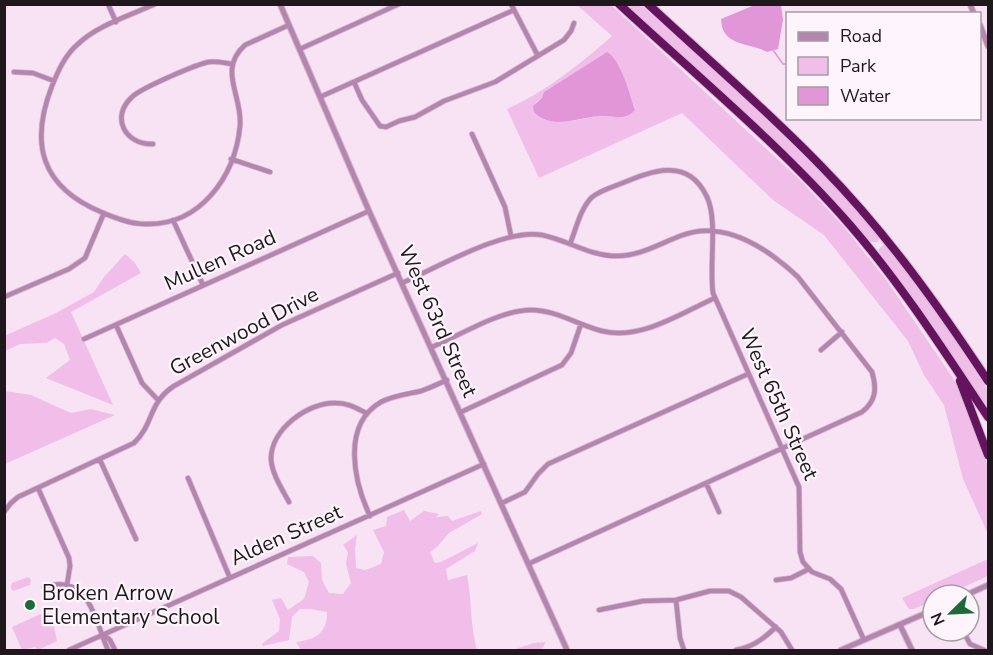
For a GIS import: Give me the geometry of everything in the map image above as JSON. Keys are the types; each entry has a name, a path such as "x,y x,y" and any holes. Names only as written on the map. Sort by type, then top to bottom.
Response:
{"highway":[{"path":"619,4 795,167 824,197 891,275 988,417"},
{"path":"648,4 829,174 868,217 916,277 986,377"},
{"path":"953,364 988,455"}],"street":[{"path":"108,4 116,22"},
{"path":"154,4 95,32 77,45 62,63 41,119 41,144 47,165 64,190 77,201 104,213 143,225 173,220 190,214 208,200 222,180 238,137 241,117 230,73 232,64 245,45 289,25"},
{"name":"West 63rd Street","path":"280,4 369,211 567,651"},
{"path":"300,50 399,4"},
{"path":"511,4 538,56"},
{"path":"320,98 514,10"},
{"path":"354,82 368,110 380,126 386,127 415,117 444,101 495,82 564,40 572,31 574,23"},
{"path":"981,28 988,46"},
{"path":"153,144 137,143 123,129 122,116 132,97 203,63 212,61 232,64"},
{"path":"14,72 33,73 54,81"},
{"path":"472,134 505,207 511,236"},
{"path":"231,159 270,172"},
{"name":"West 65th Street","path":"570,244 583,210 591,198 605,190 659,169 677,171 694,180 708,199 711,215 711,282 715,298 799,488 800,552 803,562 809,568"},
{"name":"Mullen Road","path":"84,339 369,211"},
{"path":"4,297 69,269 85,258 104,213"},
{"path":"173,220 202,285"},
{"path":"402,283 511,236 533,234 596,254 616,256 640,253 692,232 723,231 742,237 798,277 872,372 876,384 873,401 858,415 528,564"},
{"name":"Greenwood Drive","path":"4,512 18,497 126,448 140,437 158,400 174,386 255,340 398,273"},
{"path":"432,347 497,318 519,311 548,312 604,332 629,333 654,326 715,298"},
{"path":"116,324 142,383 158,400"},
{"path":"461,412 562,366 571,353 582,324"},
{"path":"821,350 842,332"},
{"path":"502,503 525,492 548,464 748,374"},
{"path":"370,516 356,474 356,436 362,420 366,413 382,401 428,389 447,380"},
{"path":"289,502 276,477 271,458 281,429 295,418 330,403 346,404 366,413"},
{"path":"100,460 136,539"},
{"name":"Alden Street","path":"69,651 484,464"},
{"path":"188,478 230,578"},
{"path":"706,483 720,512"},
{"path":"38,488 69,558 67,585"},
{"path":"776,580 791,578 809,568 830,579 841,589 864,640"},
{"path":"44,587 67,585 84,596 104,634 108,651"},
{"path":"599,610 643,601 676,600 710,591 729,591 741,597 776,627 792,651"},
{"path":"676,600 680,638 684,651"},
{"path":"841,651 921,615"},
{"path":"900,625 912,651"},
{"path":"736,651 760,642 776,627"},
{"path":"104,634 115,651"},
{"path":"969,643 984,651"}],"green space":[{"path":"577,5 611,5 801,181 845,228 887,281 953,378 965,403 988,467 988,534 963,479 944,405 924,375 908,341 824,235 773,200 682,113 539,178 507,109 562,77 612,36","holes":["607,52 624,80 635,110 617,117 597,116 573,121 545,120 535,103 542,98 544,92"]},
{"path":"627,5 641,5 764,117 824,175 880,237 878,242 871,242 800,164"},
{"path":"883,245 887,245 929,302 988,390 988,408 878,250"},
{"path":"125,254 135,263 141,273 71,312 113,405 46,378 70,360 64,344 55,338 46,343 20,344 5,351 4,336 56,313 94,292"},
{"path":"5,391 31,395 71,413 91,409 115,415 5,464"},
{"path":"404,510 410,521 424,511 439,514 436,517 448,516 452,521 481,511 482,514 449,533 430,552 435,563 441,562 478,543 475,551 446,569 448,580 467,575 477,650 301,650 296,642 315,637 325,626 327,612 311,609 300,609 292,617 289,640 263,646 262,644 279,631 280,619 272,600 281,598 288,610 304,599 309,582 304,572 287,564 288,557 313,556 321,563 322,580 329,593 343,594 351,583 346,564 348,552 343,545 357,535 356,568 365,570 381,564 384,552 373,530 386,526 387,517"},
{"path":"988,559 988,576 973,583 935,583"},
{"path":"28,577 31,580 30,585 13,591 12,583"},
{"path":"921,589 921,606 909,609 902,598"},
{"path":"45,612 48,621 53,622 57,641 38,650 35,647 22,650 12,627"},
{"path":"546,642 541,650 512,650 534,643"}],"water":[{"path":"757,4 781,5 783,20 778,49 767,52 738,42 726,35 721,19"},
{"path":"607,52 617,62 624,78 635,110 631,114 622,117 599,116 556,122 548,121 534,112 533,106 542,98 544,92"}],"waterway":[{"path":"773,50 783,64 786,64"}],"place":[{"name":"Broken Arrow Elementary School","path":"30,605"}]}
